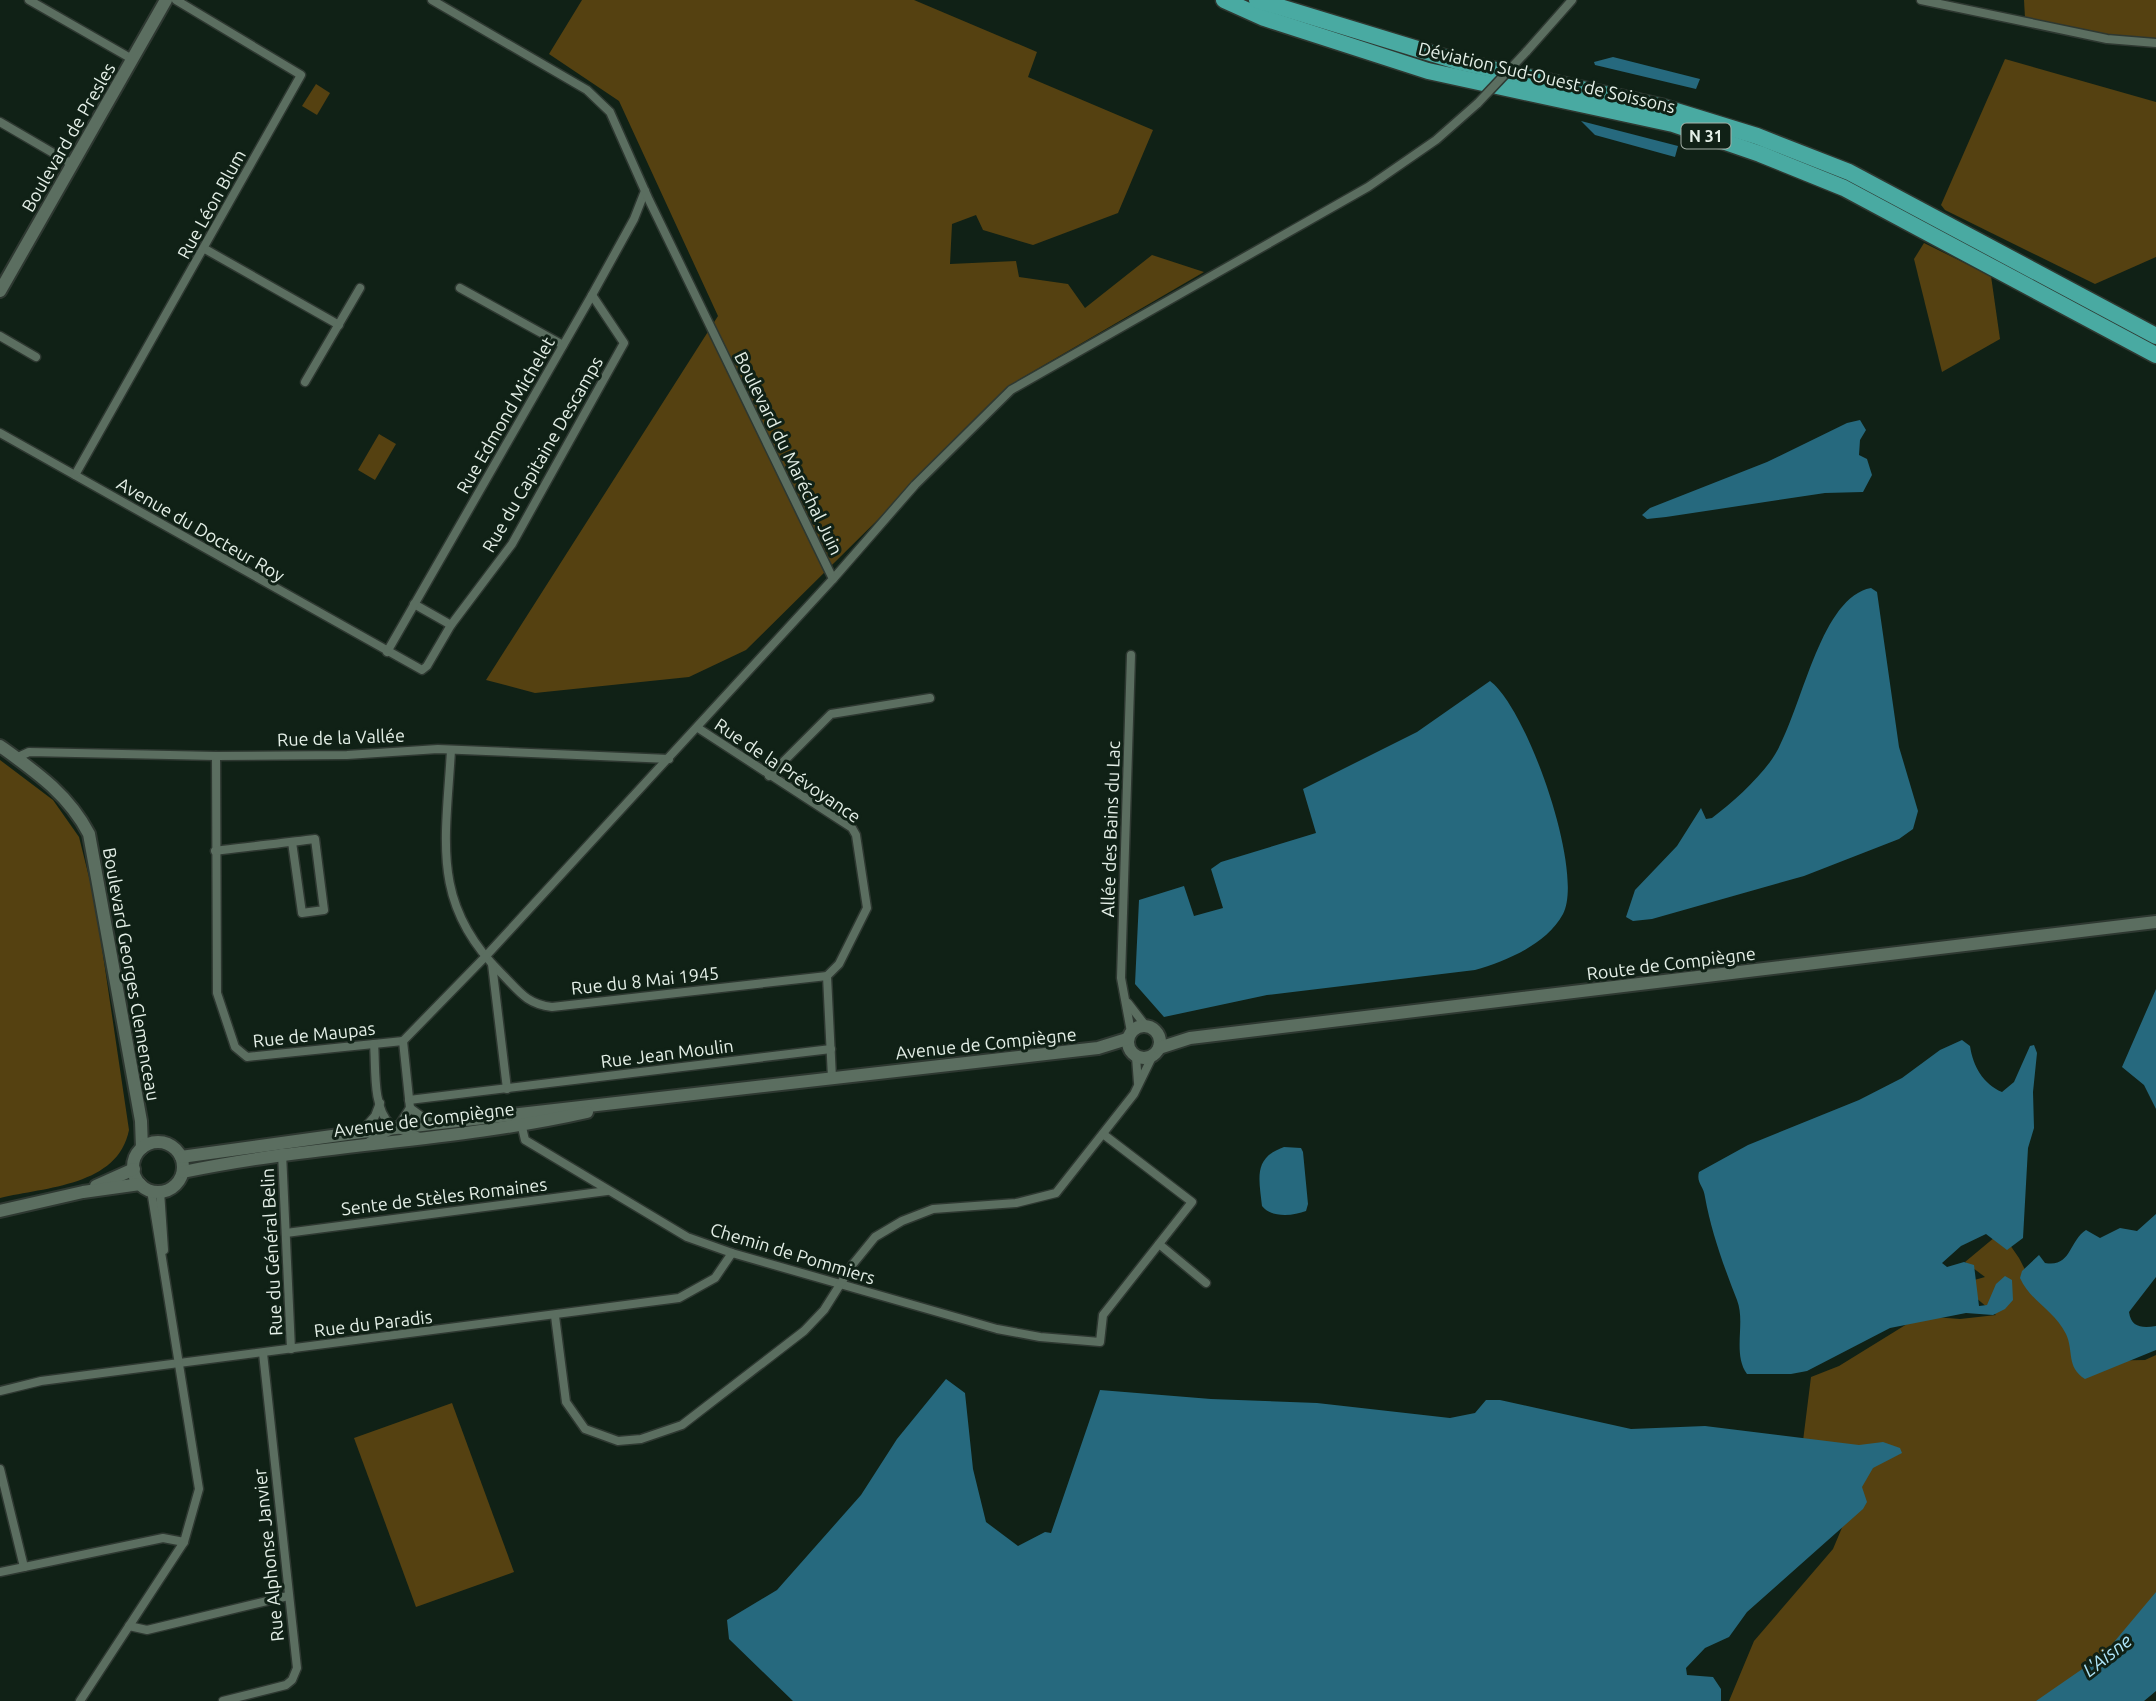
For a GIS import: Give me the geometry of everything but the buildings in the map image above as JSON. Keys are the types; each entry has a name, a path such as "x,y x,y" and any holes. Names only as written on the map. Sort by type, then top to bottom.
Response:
{"highway":[{"name":"Déviation Sud-Ouest de Soissons","path":"1224,0 1264,18 1428,71 1673,124 1760,154 1844,188 2156,355"},
{"name":"Déviation Sud-Ouest de Soissons","path":"1257,0 1460,62 1663,107 1757,136 1849,172 2156,336"}],"main road":[{"name":"Boulevard de Presles","path":"0,291 166,0"},
{"name":"Boulevard Georges Clemenceau","path":"0,746 62,793 78,813 89,834 141,1121 142,1148"},
{"name":"Route de Compiègne","path":"1190,1038 2156,922"},
{"path":"1131,1044 1151,1029 1190,1038"},
{"path":"1151,1029 1156,1052 1190,1038"},
{"name":"Avenue de Compiègne","path":"181,1157 364,1137 420,1137 669,1097 1131,1044 1145,1058 1156,1052"},
{"name":"Avenue de Compiègne","path":"364,1137 398,1127 520,1119"},
{"path":"141,1121 160,1142"},
{"path":"0,1212 83,1192 175,1185 183,1172 181,1157 169,1144 160,1142 142,1148 134,1169 83,1192"},
{"name":"Avenue de Compiègne","path":"183,1172 281,1148"},
{"path":"134,1169 150,1188"}],"street":[{"path":"29,0 132,60"},
{"name":"Rue Léon Blum","path":"75,475 301,75 176,0"},
{"name":"Boulevard du Maréchal Juin","path":"402,1041 488,961 833,579 645,191 610,111 587,90 432,0"},
{"path":"833,579 924,476 1011,390 1368,187 1436,140 1478,103 1572,0"},
{"path":"1920,0 2107,39 2156,43"},
{"path":"0,122 72,164"},
{"name":"Rue Edmond Michelet","path":"387,652 592,295 634,219 645,191"},
{"path":"205,249 339,325"},
{"path":"305,382 360,288"},
{"path":"460,288 563,345"},
{"name":"Rue du Capitaine Descamps","path":"387,652 422,670 428,666 451,625 512,544 624,343 592,295"},
{"path":"0,336 36,356"},
{"name":"Avenue du Docteur Roy","path":"0,433 387,652"},
{"path":"414,604 451,625"},
{"name":"Allée des Bains du Lac","path":"1131,655 1121,978 1128,1003 1131,1044 1138,1083"},
{"path":"769,776 831,714 930,698"},
{"name":"Rue de la Prévoyance","path":"698,728 852,828 856,835 867,908 839,964 827,976"},
{"path":"451,750 446,869 456,912 488,961 507,1088"},
{"name":"Rue de la Vallée","path":"16,758 29,752 216,757 451,750 669,759"},
{"name":"Rue de Maupas","path":"216,757 217,993 235,1047 240,1054 254,1057 402,1041"},
{"path":"215,851 315,839 324,910 302,913 292,842"},
{"name":"Rue du 8 Mai 1945","path":"488,961 532,1004 552,1007 827,976"},
{"path":"827,976 832,1078"},
{"name":"Allée des Bains du Lac","path":"1128,1003 1151,1029"},
{"path":"398,1127 409,1104 402,1041"},
{"path":"374,1044 380,1103 385,1118 420,1137"},
{"name":"Rue Jean Moulin","path":"409,1104 507,1088 831,1049"},
{"path":"555,1316 566,1402 585,1429 618,1441 642,1439 682,1425 752,1374 804,1331 824,1310 840,1283 875,1237 902,1221 933,1209 1016,1203 1056,1193 1103,1134 1156,1052"},
{"path":"364,1137 380,1103"},
{"path":"409,1104 432,1124"},
{"name":"Chemin de Pommiers","path":"520,1119 525,1140 687,1237 936,1314 997,1329 1040,1337 1100,1342 1103,1315 1159,1244"},
{"path":"1103,1134 1192,1202 1159,1244 1206,1283"},
{"name":"Rue du Général Belin","path":"281,1148 291,1349"},
{"path":"80,1701 184,1542 199,1489 150,1188"},
{"name":"Sente de Stèles Romaines","path":"286,1233 607,1191"},
{"name":"Rue du Paradis","path":"0,1391 41,1381 679,1298 715,1278 732,1253"},
{"name":"Rue Alphonse Janvier","path":"223,1701 292,1680 297,1668 263,1353"},
{"path":"0,1469 24,1567"},
{"path":"0,1572 163,1538 184,1542"},
{"path":"129,1626 147,1630 288,1596"}],"shaded area":[{"path":"582,0 914,0 1037,52 1028,77 1153,130 1118,213 1033,245 983,230 976,215 952,224 950,264 1016,261 1019,277 1068,284 1085,308 1152,255 1204,272 1020,379 746,650 689,677 535,693 486,680 718,316 619,101 549,54"},
{"path":"2024,0 2156,0 2156,38 2111,36 2025,18"},
{"path":"2005,59 2156,102 2156,257 2095,284 1945,210 1941,205"},
{"path":"316,84 330,93 317,115 302,106"},
{"path":"1924,243 1991,276 2000,339 1942,372 1914,259"},
{"path":"379,434 396,444 375,480 358,470"},
{"path":"0,760 53,800 79,837 95,901 129,1130 122,1149 111,1163 95,1173 78,1181 0,1198"},
{"path":"2001,1232 2019,1258 2037,1293 2096,1361 2145,1360 2156,1355 2156,1640 2107,1701 1729,1701 1754,1641 1833,1549 1873,1454 1803,1441 1811,1377 1839,1366 1920,1316 1960,1319 1996,1315 1960,1284 1985,1277 1965,1262"},
{"path":"452,1403 514,1572 416,1607 354,1438"}],"water":[{"path":"1613,57 1700,79 1696,89 1595,65 1594,62"},
{"path":"1581,121 1678,146 1675,157 1595,135"},
{"path":"1860,420 1866,430 1860,440 1859,455 1867,459 1872,475 1863,492 1825,493 1647,519 1642,515 1650,508 1767,462 1847,423"},
{"path":"1871,588 1877,592 1899,747 1918,811 1913,829 1899,839 1804,876 1652,919 1633,921 1626,917 1635,890 1677,846 1701,808 1706,819 1712,818 1743,792 1770,762 1781,743 1823,637 1837,614 1852,597"},
{"path":"1490,681 1505,697 1520,723 1549,792 1566,864 1568,893 1563,914 1556,925 1536,943 1512,957 1475,970 1267,995 1164,1017 1135,984 1139,900 1184,886 1194,916 1223,908 1211,869 1221,862 1316,833 1303,789 1417,732"},
{"path":"2156,989 2156,1109 2144,1085 2122,1067"},
{"path":"1962,1040 1970,1046 1976,1067 1984,1079 2002,1092 2014,1082 2030,1046 2034,1045 2037,1053 2033,1092 2034,1128 2028,1148 2023,1238 2007,1250 1986,1234 1961,1246 1942,1263 1947,1267 1964,1262 1974,1265 1979,1306 1987,1305 1996,1284 2005,1276 2012,1280 2013,1300 2005,1309 1993,1315 1966,1313 1890,1328 1807,1371 1791,1374 1747,1374 1740,1357 1737,1300 1714,1236 1699,1172 1748,1145 1859,1100 1902,1078 1940,1050"},
{"path":"1284,1147 1301,1148 1303,1152 1308,1204 1306,1211 1289,1215 1271,1213 1262,1206 1259,1178 1267,1157"},
{"path":"2156,1214 2156,1277 2129,1312 2132,1321 2138,1326 2156,1326 2156,1350 2085,1379 2075,1369 2066,1334 2025,1286 2020,1278 2022,1271 2039,1255 2045,1263 2060,1262 2086,1230 2100,1238 2120,1228 2137,1231"},
{"path":"946,1379 965,1393 973,1469 986,1522 1018,1546 1045,1532 1051,1533 1100,1390 1211,1399 1317,1403 1450,1418 1475,1413 1486,1400 1500,1400 1631,1429 1705,1426 1859,1445 1883,1442 1900,1448 1902,1453 1873,1468 1862,1487 1867,1502 1863,1509 1747,1612 1729,1637 1705,1648 1686,1668 1687,1675 1713,1677 1721,1689 1721,1701 793,1701 729,1639 727,1620 777,1590 861,1495 897,1439"},
{"name":"L'Aisne","path":"2156,1592 2156,1691 2144,1701 2036,1701 2104,1654"}]}
